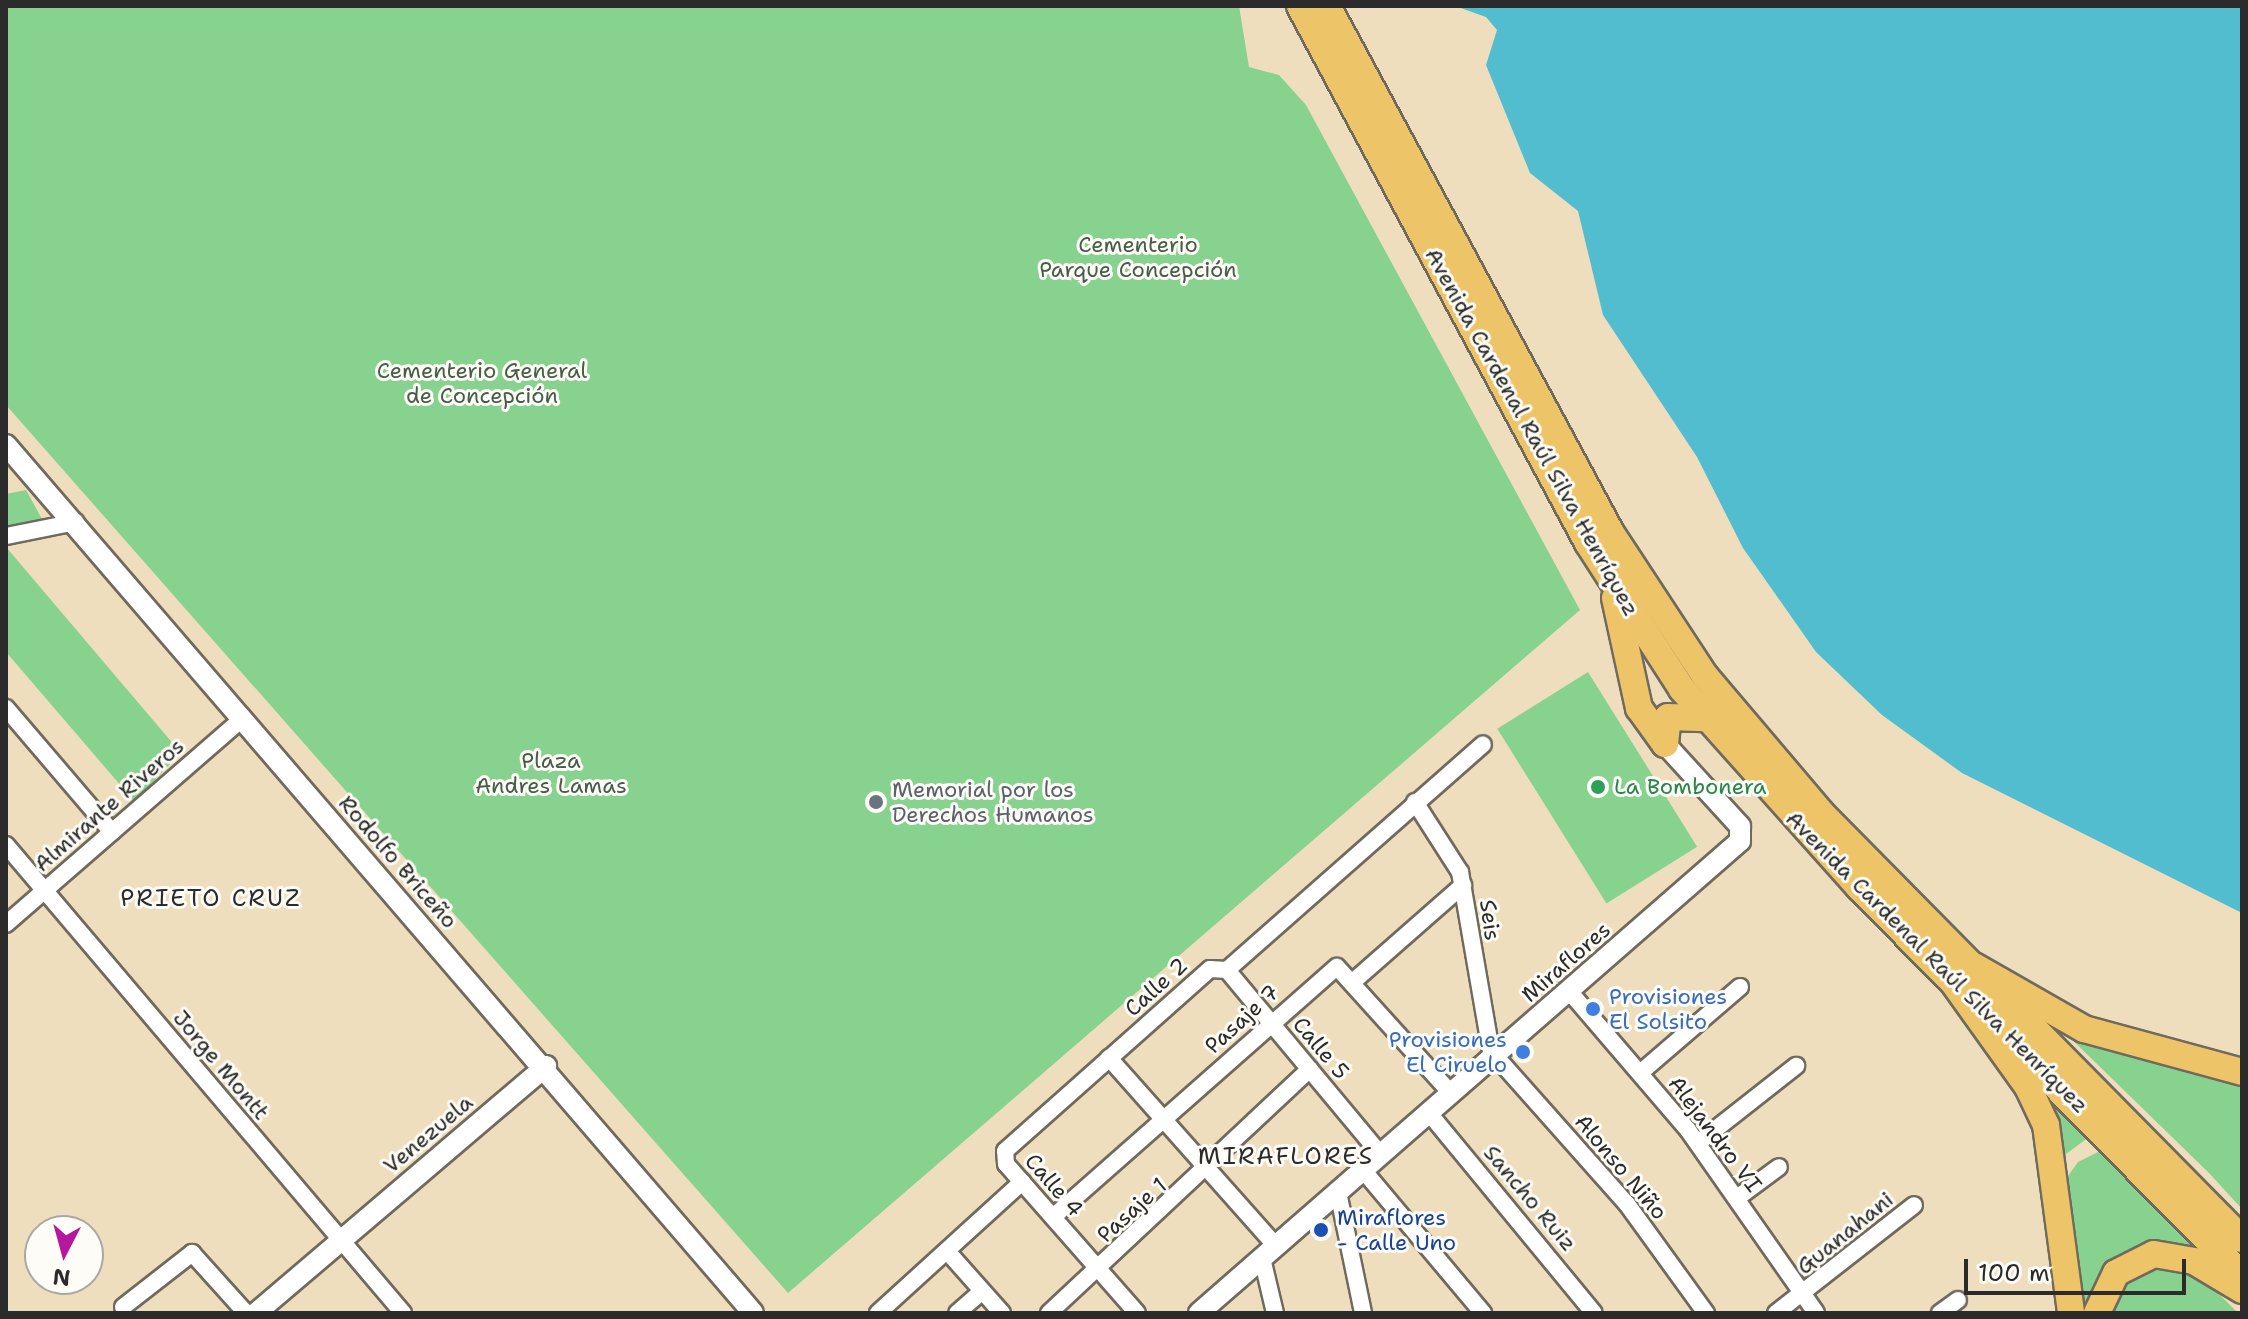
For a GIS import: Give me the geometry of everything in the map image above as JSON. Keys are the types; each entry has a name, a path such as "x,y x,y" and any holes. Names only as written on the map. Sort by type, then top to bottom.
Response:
{"main road":[{"name":"Avenida Cardenal Raúl Silva Henríquez","path":"1300,6 1611,579 1705,718 1950,978 2242,1275"},
{"name":"Avenida Cardenal Raúl Silva Henríquez","path":"1327,6 1652,602 1772,758 2242,1239"},
{"path":"1611,579 1639,708 1665,744"},
{"path":"1665,744 1668,717 1705,718"},
{"path":"1974,966 2084,1029 2242,1072"},
{"path":"1950,978 2028,1087 2046,1125 2071,1313"},
{"path":"2097,1313 2116,1273 2154,1254 2194,1261 2242,1290"}],"street":[{"name":"Rodolfo Briceño","path":"6,445 76,522 241,720 546,1066 750,1312"},
{"path":"6,536 76,522"},
{"path":"6,708 112,832"},
{"name":"Almirante Riveros","path":"6,924 241,720"},
{"name":"Calle 2","path":"1004,1156 1210,969 1227,970 1483,744"},
{"name":"Miraflores","path":"1199,1313 1569,991 1743,833 1665,744"},
{"name":"Seis","path":"1415,802 1452,852 1463,885 1484,1031 1494,1056"},
{"name":"Jorge Montt","path":"6,845 403,1313"},
{"path":"1451,1093 1355,980 1463,885"},
{"name":"Pasaje 7","path":"1053,1217 1334,968 1355,980"},
{"name":"Calle 5","path":"1227,970 1381,1155"},
{"path":"1640,1073 1740,987"},
{"name":"Alejandro VI","path":"1569,991 1698,1143 1816,1313"},
{"name":"Alonso Niño","path":"1494,1056 1627,1204 1706,1313"},
{"path":"1109,1058 1205,1167 1269,1252 1275,1313"},
{"name":"Venezuela","path":"256,1313 546,1066"},
{"path":"1698,1143 1796,1066"},
{"name":"Pasaje 1","path":"1049,1313 1310,1069"},
{"name":"Sancho Ruiz","path":"1429,1113 1594,1313"},
{"name":"Calle 4","path":"1004,1156 1022,1182 1137,1313"},
{"path":"1737,1198 1779,1167"},
{"path":"1363,1170 1483,1313"},
{"path":"878,1313 1022,1182"},
{"path":"1338,1192 1363,1313"},
{"name":"Guanahani","path":"1776,1313 1805,1295 1914,1205"},
{"path":"947,1251 1002,1313"},
{"path":"123,1307 192,1253 246,1313"},
{"path":"957,1313 982,1291"},
{"path":"1940,1313 1958,1300"}],"green space":[{"name":"Cementerio General de Concepción","path":"6,6 1239,6 1249,67 1279,75 1306,105 1580,610 788,1293 6,405"},
{"path":"26,490 52,537 6,544 6,494"},
{"path":"6,547 181,753 134,801 6,652"},
{"name":"La Bombonera","path":"1588,672 1697,847 1606,903 1497,729"},
{"path":"2058,1026 2242,1083 2242,1209 2209,1173"},
{"path":"2046,1094 2089,1137 2062,1157"},
{"path":"2100,1151 2199,1250 2129,1251 2103,1272 2088,1313 2079,1313 2063,1183 2078,1162"},
{"path":"2146,1264 2199,1274 2238,1313 2105,1313 2108,1297"}],"water":[{"path":"1455,6 2242,6 2242,913 1962,773 1882,715 1816,652 1743,548 1697,457 1603,315 1578,211 1530,173 1486,65 1497,30 1486,17"}],"place":[{"name":"La Bombonera","path":"1598,787"},
{"name":"Memorial por los Derechos Humanos","path":"876,802"},
{"name":"Provisiones El Solsito","path":"1593,1009"},
{"name":"Provisiones El Ciruelo","path":"1523,1052"},
{"name":"Miraflores - Calle Uno","path":"1321,1230"}],"district":[{"name":"PRIETO CRUZ","path":"211,899"},
{"name":"MIRAFLORES","path":"1286,1157"}],"park label":[{"name":"Cementerio Parque Concepción","path":"1138,256"},
{"name":"Plaza Andres Lamas","path":"551,772"}]}
